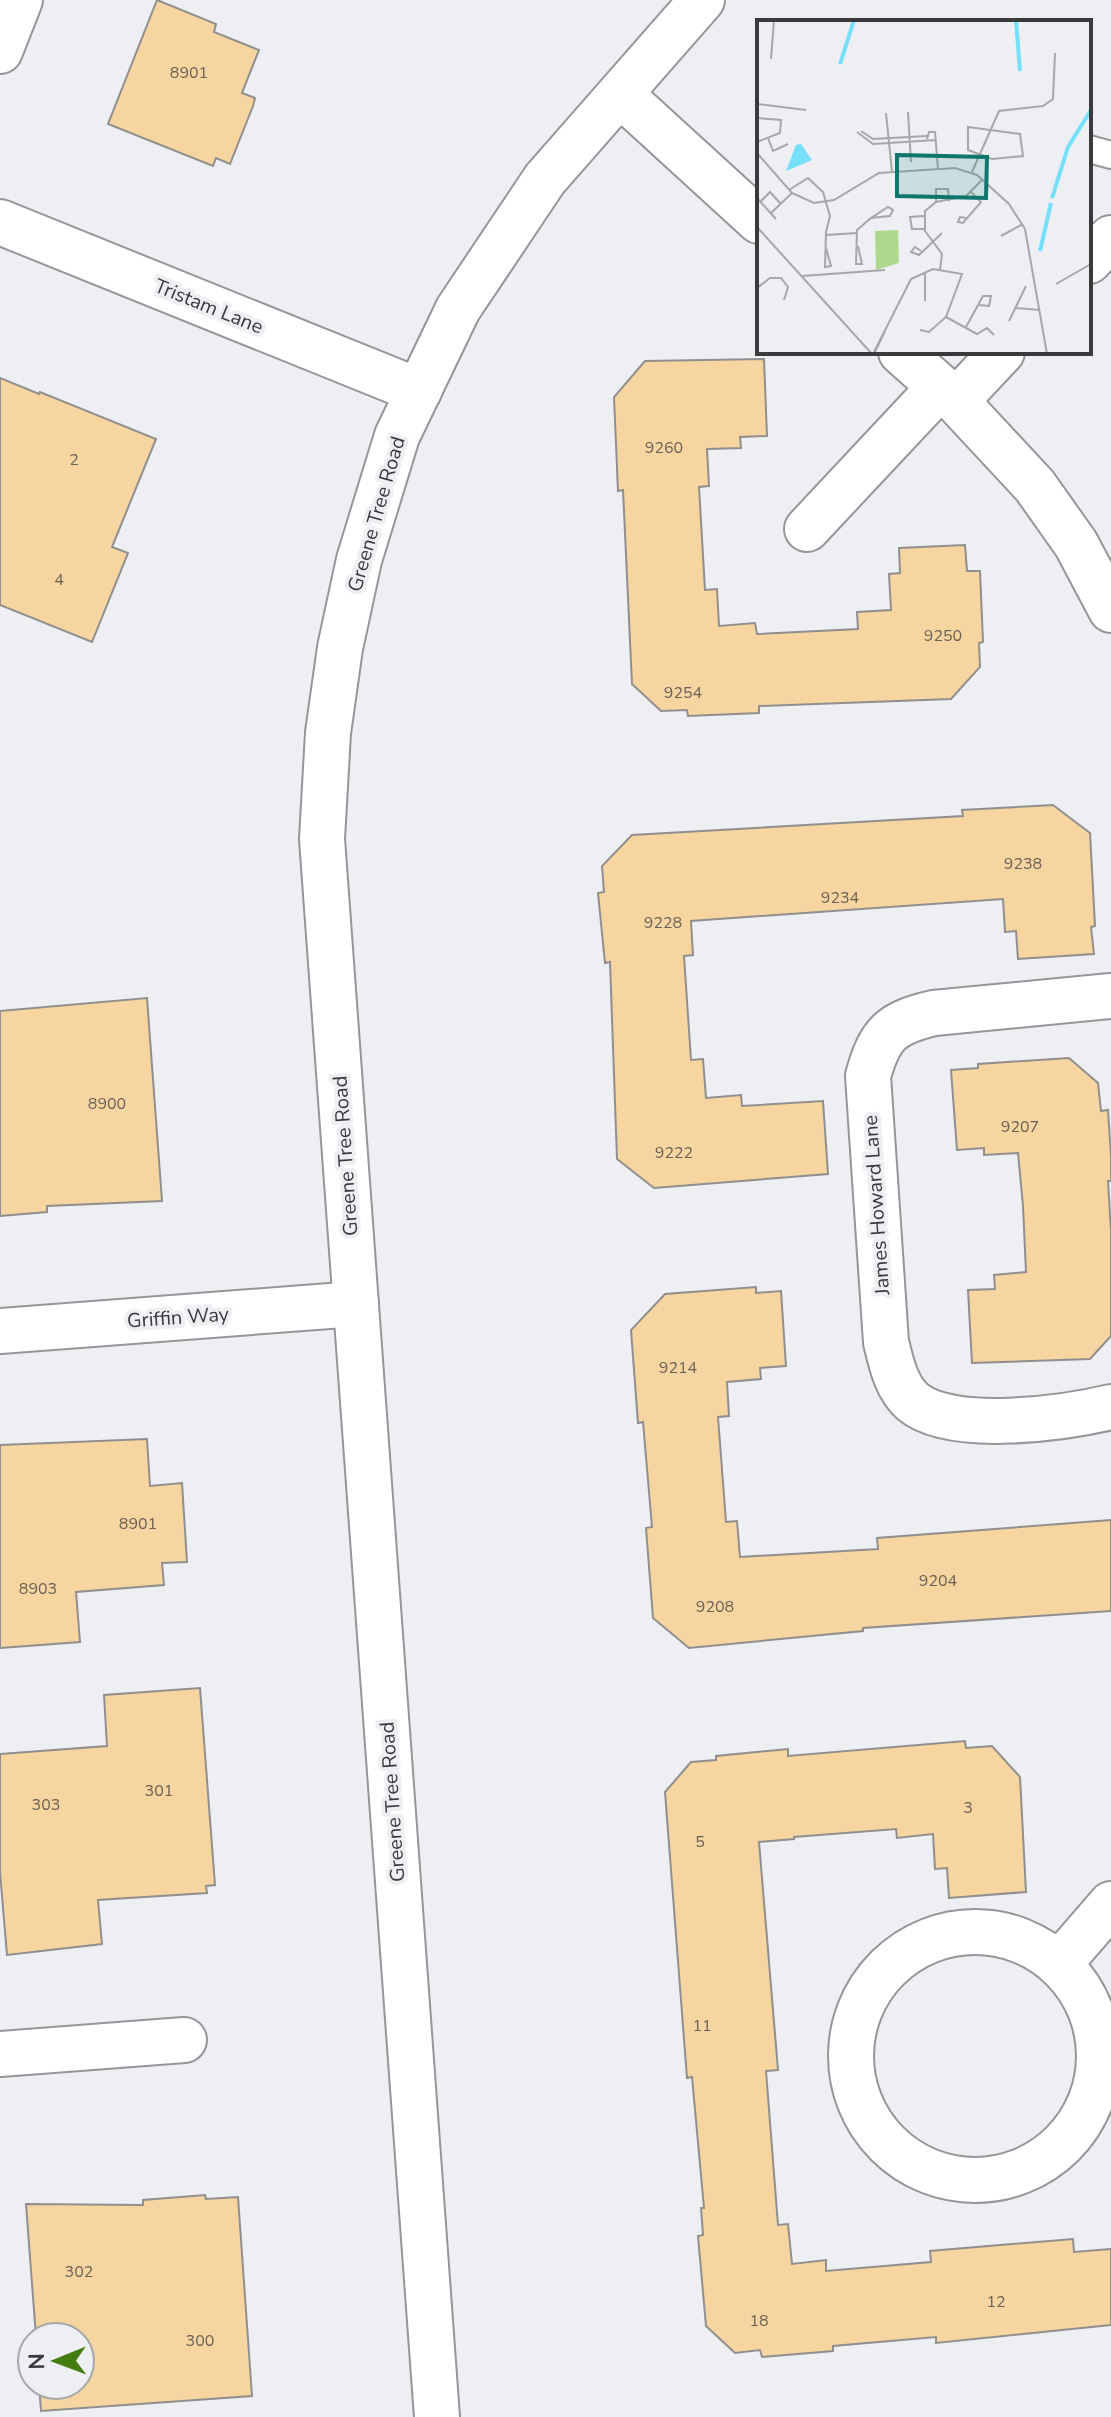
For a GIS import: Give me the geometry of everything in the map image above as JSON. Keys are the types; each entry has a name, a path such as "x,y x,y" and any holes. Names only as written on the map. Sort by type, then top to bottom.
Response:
{"street":[{"path":"0,51 20,0"},
{"name":"Greene Tree Road","path":"437,2417 322,839 328,733 340,648 359,560 397,436 458,309 545,179 702,0"},
{"path":"620,94 757,219"},
{"name":"Tristam Lane","path":"0,222 419,391"},
{"path":"1091,259 1111,238"},
{"path":"903,354 948,394 1035,486 1076,544 1111,610"},
{"path":"807,529 948,394 999,354"},
{"name":"James Howard Lane","path":"1111,996 934,1013 906,1020 886,1035 875,1050 868,1076 886,1342 893,1372 912,1402 936,1415 1014,1421 1111,1407"},
{"name":"Griffin Way","path":"0,1331 356,1304"},
{"path":"1060,1963 1111,1904"},
{"path":"961,1931 1012,1936 1060,1963 1092,2008 1101,2066 1079,2131 1027,2173 938,2179 881,2143 851,2086 851,2031 877,1976 917,1944 961,1931"},
{"path":"0,2054 184,2040"}],"lane":[{"path":"1091,150 1111,155"}],"building":[{"path":"157,0 216,24 214,32 259,50 242,93 255,98 253,106 230,164 216,158 213,166 108,124"},
{"path":"764,359 767,436 740,437 741,448 707,449 709,486 699,487 705,590 717,589 719,626 755,623 757,634 858,629 857,612 891,610 889,574 900,573 899,548 965,545 967,571 980,571 983,642 979,643 980,667 951,699 759,706 759,713 688,716 687,710 661,711 632,684 623,490 618,491 614,397 645,361"},
{"path":"0,378 156,439 112,547 128,553 92,642 0,605"},
{"path":"1053,805 1090,833 1094,954 1018,959 1016,931 1005,932 1003,899 691,921 693,955 684,956 691,1060 703,1059 706,1098 741,1095 742,1106 823,1101 828,1174 654,1188 617,1159 610,962 605,963 598,893 604,892 602,866 632,835 963,816 962,810"},
{"path":"147,998 162,1201 47,1206 47,1212 0,1216 0,1011"},
{"path":"1069,1058 1098,1083 1101,1111 1108,1110 1111,1336 1090,1359 972,1363 968,1290 995,1289 994,1275 1026,1272 1023,1206 1018,1153 984,1155 984,1148 957,1150 951,1070 978,1068 978,1064"},
{"path":"756,1287 756,1293 781,1291 786,1366 760,1368 761,1379 727,1382 729,1416 718,1417 726,1522 737,1521 740,1557 878,1549 877,1538 1111,1520 1111,1611 863,1628 863,1631 689,1648 653,1618 646,1528 652,1527 643,1422 638,1423 631,1330 665,1294"},
{"path":"147,1439 150,1486 182,1483 187,1562 162,1563 164,1585 76,1592 80,1642 0,1648 0,1445"},
{"path":"200,1688 215,1885 206,1886 207,1893 98,1900 102,1944 7,1955 0,1872 0,1754 107,1746 104,1695"},
{"path":"965,1741 966,1748 992,1746 1020,1777 1026,1892 949,1898 947,1868 935,1869 933,1834 897,1838 896,1829 759,1842 778,2070 766,2071 778,2225 788,2224 792,2264 826,2260 826,2271 931,2262 930,2251 1073,2239 1074,2252 1111,2249 1111,2325 936,2343 936,2337 833,2346 833,2351 762,2357 760,2350 735,2353 706,2326 698,2236 703,2235 701,2208 704,2208 692,2077 687,2078 665,1792 691,1762 716,1760 716,1756 788,1749 788,1756"},
{"path":"205,2195 206,2199 238,2197 252,2396 41,2411 40,2401 96,2401 96,2321 35,2321 26,2204 143,2205 143,2200"}]}
